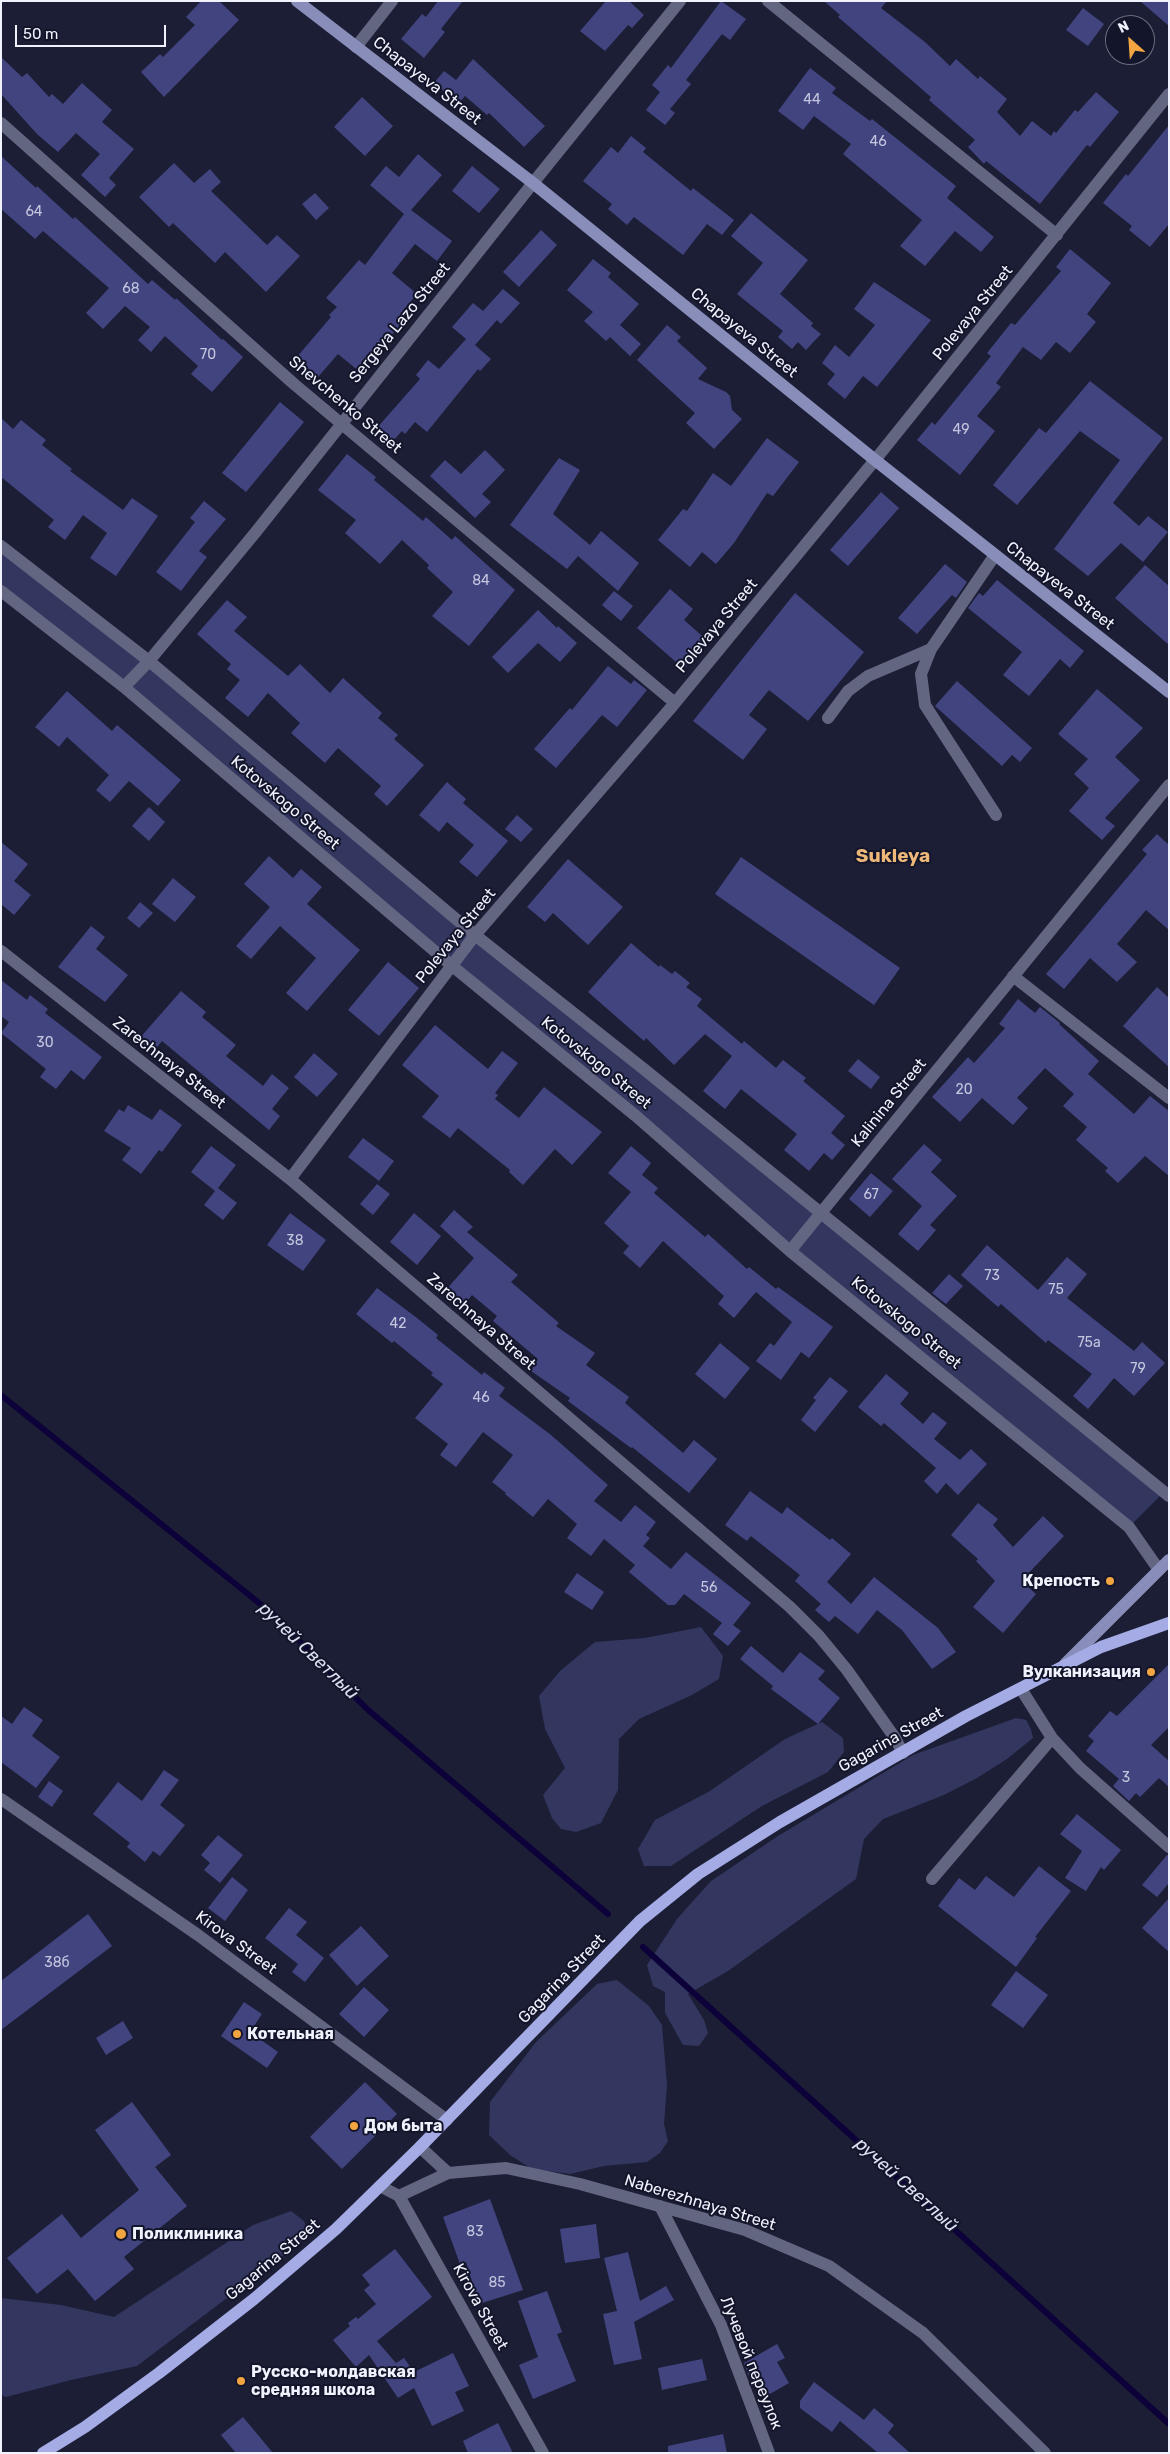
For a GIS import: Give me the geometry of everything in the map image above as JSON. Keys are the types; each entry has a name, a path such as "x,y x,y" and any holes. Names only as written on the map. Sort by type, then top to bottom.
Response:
{"main road":[{"name":"Gagarina Street","path":"43,2453 112,2408 254,2299 336,2229 420,2148 640,1921 672,1893 728,1854 966,1716 1102,1646 1169,1623"}],"street":[{"name":"Chapayeva Street","path":"297,1 533,183 875,460 1169,692"},
{"path":"356,47 392,1"},
{"name":"Sergeya Lazo Street","path":"124,687 149,662 255,533 680,1"},
{"path":"768,1 1057,235"},
{"name":"Polevaya Street","path":"290,1179 475,935 675,703 875,460 1169,94"},
{"name":"Shevchenko Street","path":"1,123 33,149 99,212 341,423 675,703"},
{"name":"Kotovskogo Street","path":"1,546 149,662 475,935 1169,1496"},
{"path":"995,555 931,649 921,674 925,705 996,815"},
{"name":"Kotovskogo Street","path":"1,590 124,687 451,965 636,1116 790,1250 1129,1527 1159,1570"},
{"path":"828,718 848,692 868,676 931,649"},
{"name":"Kalinina Street","path":"790,1250 1169,785"},
{"name":"Zarechnaya Street","path":"1,951 290,1179 790,1607 819,1636 846,1670 896,1738 903,1753"},
{"path":"1013,976 1169,1098"},
{"path":"1061,1668 1169,1560"},
{"path":"1021,1689 1052,1738 1080,1768 1169,1847"},
{"path":"932,1879 1052,1738"},
{"name":"Kirova Street","path":"1,1799 198,1936 447,2120"},
{"path":"420,2148 448,2173"},
{"name":"Naberezhnaya Street","path":"399,2196 448,2173 506,2168 580,2184 745,2230 830,2266 923,2333 1045,2453"},
{"path":"380,2186 399,2196"},
{"name":"Kirova Street","path":"399,2196 543,2453"},
{"name":"Лучевой переулок","path":"660,2206 721,2325 769,2453"}],"shaded area":[{"path":"1,544 1164,1492 1129,1527 1,591"},
{"path":"701,1627 723,1656 719,1679 692,1695 639,1719 619,1739 618,1790 601,1823 576,1832 561,1829 552,1818 543,1795 565,1768 545,1729 539,1696 560,1671 595,1642 645,1638"},
{"path":"1016,1718 1026,1720 1033,1738 1007,1759 977,1778 944,1795 883,1819 864,1839 856,1879 728,1971 688,1994 704,2020 708,2033 699,2046 683,2045 665,2013 665,1992 653,1986 647,1965 677,1919 711,1881 778,1836 913,1755"},
{"path":"822,1722 843,1738 844,1752 828,1772 762,1806 671,1866 644,1866 638,1849 655,1820 710,1791 785,1739"},
{"path":"617,1980 649,2006 662,2025 667,2085 664,2124 668,2141 660,2153 647,2162 604,2166 570,2174 532,2169 510,2155 489,2135 490,2102 536,2042 597,1984"},
{"path":"291,2211 304,2221 309,2236 137,2366 71,2380 6,2397 1,2395 1,2298 61,2305 114,2317 253,2225"}],"building":[{"path":"201,1 219,1 239,20 164,97 141,72 160,54 163,57 195,25 186,17"},
{"path":"438,1 463,1 441,29 445,32 424,58 401,39 422,14 426,17"},
{"path":"606,1 629,1 644,15 632,28 628,25 605,51 580,31"},
{"path":"721,1 746,19 730,40 722,34 686,80 691,84 670,109 675,113 665,125 646,110 660,92 652,85 668,65 671,68"},
{"path":"824,1 887,1 881,8 925,42 950,66 956,59 978,79 980,76 1007,99 997,112 1020,136 1032,121 1051,136 1054,131 1056,133 1075,110 1078,112 1096,92 1119,112 1090,147 1087,145 1040,204 986,161 984,164 968,147 975,140 929,100 931,97 838,17 840,15"},
{"path":"1140,1 1169,1 1169,26"},
{"path":"1083,8 1104,24 1088,46 1066,30"},
{"path":"1,57 22,77 27,73 49,97 52,94 63,104 82,83 112,110 102,122 134,149 109,178 116,185 105,197 81,175 100,154 76,133 58,152 37,134 1,94"},
{"path":"473,59 545,126 524,147 489,113 487,115 465,96 459,103 434,83 444,71 456,80"},
{"path":"810,68 836,88 832,93 870,121 872,119 956,186 947,198 994,237 981,252 955,231 925,266 900,246 922,220 843,154 851,144 814,116 803,130 778,111"},
{"path":"362,97 393,126 365,156 334,127"},
{"path":"1169,125 1169,224 1150,247 1129,230 1132,226 1103,203 1126,174 1128,176"},
{"path":"631,136 646,148 643,152 691,191 693,188 734,220 722,235 707,224 683,255 634,217 627,225 608,209 612,204 583,181 611,147 618,153"},
{"path":"418,154 442,175 411,210 452,241 437,261 415,244 392,273 417,294 400,314 406,318 360,372 338,354 318,377 296,358 331,317 329,315 337,307 326,298 359,260 365,265 404,214 370,185 386,166 399,177"},
{"path":"1,156 73,219 75,217 148,284 152,280 175,300 176,298 243,357 212,392 191,374 198,366 165,336 151,352 138,340 150,327 125,306 103,329 86,313 109,288 43,231 35,239 1,209"},
{"path":"174,163 194,183 210,169 221,182 211,191 267,245 277,235 300,256 266,292 225,252 215,263 173,223 169,227 139,197"},
{"path":"472,166 500,189 479,213 452,191"},
{"path":"315,193 329,208 316,220 302,204"},
{"path":"751,213 808,260 780,294 813,323 811,326 821,334 806,350 798,342 792,349 778,337 783,331 737,294 763,263 731,236"},
{"path":"541,230 557,245 519,287 503,272"},
{"path":"1070,249 1111,283 1087,314 1096,322 1070,353 1056,342 1041,360 1023,347 996,383 1001,387 977,416 995,431 960,475 917,440 932,422 935,425 991,356 987,353 1011,323 1015,325 1061,271 1056,267"},
{"path":"593,259 611,273 608,277 639,304 620,325 641,344 630,356 610,337 606,341 584,321 593,312 567,290"},
{"path":"874,282 931,320 877,387 863,376 845,399 827,384 835,374 822,363 835,345 849,357 875,325 854,309"},
{"path":"503,289 520,303 501,324 497,320 475,345 491,359 480,371 478,369 427,432 415,422 405,434 402,431 392,442 376,429 420,379 416,375 428,360 439,369 466,339 452,327 473,303 483,311"},
{"path":"667,325 681,337 677,341 707,368 698,379 726,392 730,396 732,410 742,419 714,449 686,423 695,413 637,360"},
{"path":"1090,381 1163,438 1113,503 1139,526 1148,516 1168,532 1143,562 1121,543 1088,576 1054,549 1120,460 1080,431 1017,505 993,485 1039,428 1046,433"},
{"path":"280,402 304,422 246,492 222,473"},
{"path":"1,418 13,429 21,420 46,440 42,445 72,469 70,471 123,510 132,498 158,516 116,576 90,558 107,533 83,515 65,540 48,527 54,520 1,477"},
{"path":"767,438 799,462 773,496 767,493 734,543 716,564 702,552 690,567 658,540 683,509 687,511 713,473 731,486"},
{"path":"485,450 505,470 482,494 491,502 475,518 430,476 445,460 461,474"},
{"path":"347,454 376,477 374,480 423,521 426,517 452,540 455,536 515,590 469,646 432,616 453,592 427,568 429,565 402,540 380,564 345,533 356,520 318,490"},
{"path":"559,458 580,470 553,514 590,545 601,531 639,563 618,591 578,556 567,569 510,525"},
{"path":"881,492 899,508 848,566 830,550"},
{"path":"204,501 226,519 199,551 207,557 181,591 156,572 195,522 190,518"},
{"path":"945,564 967,582 956,598 952,595 917,634 898,618"},
{"path":"1145,565 1169,586 1169,645 1115,598"},
{"path":"997,580 1084,651 1070,668 1060,659 1029,696 1003,675 1022,652 968,608 979,593 983,596"},
{"path":"670,589 693,609 684,620 708,641 684,669 637,628"},
{"path":"614,591 633,606 621,621 602,605"},
{"path":"795,593 864,652 808,721 769,690 749,715 767,729 743,760 693,721"},
{"path":"227,600 247,617 234,631 288,676 300,664 330,693 343,678 382,713 378,718 398,735 394,739 424,765 387,806 374,794 381,786 338,748 325,763 291,733 300,723 268,693 248,717 225,698 240,680 227,669 231,664 197,634"},
{"path":"538,610 577,643 560,662 538,643 508,673 492,657"},
{"path":"608,666 631,684 634,680 647,690 617,727 602,715 556,768 534,749 570,708 572,710"},
{"path":"957,681 1032,748 1020,762 1012,755 1002,766 935,706"},
{"path":"1097,689 1143,728 1115,757 1140,780 1105,818 1115,826 1102,840 1069,811 1089,788 1074,774 1088,759 1058,734"},
{"path":"67,691 112,731 117,725 181,780 158,806 129,781 110,802 96,790 109,775 67,737 59,747 35,727"},
{"path":"447,782 466,799 463,803 508,841 477,877 459,862 474,845 447,822 439,832 419,815"},
{"path":"149,807 165,822 149,841 132,826"},
{"path":"517,815 533,829 521,842 505,829"},
{"path":"1157,834 1169,845 1169,930 1146,910 1117,944 1137,962 1117,982 1090,958 1064,989 1046,974 1147,854 1142,850"},
{"path":"1,842 28,864 14,881 31,895 14,915 1,904"},
{"path":"269,856 293,878 301,869 322,887 307,904 360,950 307,1011 286,993 316,958 280,926 251,959 236,946 270,907 244,884"},
{"path":"741,857 900,968 874,1005 715,894"},
{"path":"568,859 623,907 588,945 553,913 545,922 527,907"},
{"path":"173,878 196,897 175,922 152,904"},
{"path":"140,902 153,913 139,928 127,918"},
{"path":"91,926 105,937 96,949 128,975 105,1002 58,967"},
{"path":"631,943 659,967 660,965 672,974 675,971 690,983 686,987 702,999 697,1006 742,1044 744,1041 776,1068 783,1060 806,1078 803,1081 845,1116 831,1133 845,1145 832,1160 824,1153 809,1171 784,1150 797,1134 741,1089 725,1109 703,1091 732,1056 705,1034 674,1065 646,1038 644,1041 588,992"},
{"path":"388,962 419,988 379,1036 348,1010"},
{"path":"1,980 27,1000 30,995 48,1009 45,1013 102,1057 84,1080 71,1070 56,1089 40,1077 46,1069 1,1033 9,1022 1,1016"},
{"path":"1157,987 1169,998 1169,1067 1123,1026"},
{"path":"181,991 206,1012 202,1017 236,1045 226,1056 263,1086 272,1074 289,1088 272,1109 280,1116 269,1130 162,1041 153,1052 138,1040"},
{"path":"1018,999 1035,1013 1040,1007 1060,1023 1099,1061 1088,1074 1134,1114 1150,1096 1169,1111 1169,1176 1145,1156 1118,1183 1105,1171 1108,1168 1076,1140 1087,1127 1063,1106 1074,1094 1045,1068 1017,1098 1028,1108 1013,1125 982,1098 960,1122 932,1097 968,1057 974,1063 1005,1028 999,1024"},
{"path":"435,1025 488,1069 502,1051 518,1063 495,1093 498,1095 495,1099 519,1118 544,1087 602,1132 572,1165 555,1149 523,1185 509,1172 510,1170 458,1128 450,1138 422,1117 439,1096 402,1065"},
{"path":"314,1053 338,1074 317,1097 294,1077"},
{"path":"858,1059 880,1077 871,1089 848,1071"},
{"path":"128,1105 152,1120 160,1109 182,1125 162,1152 159,1150 141,1174 122,1160 131,1148 104,1131 119,1109 124,1112"},
{"path":"363,1138 394,1161 379,1181 348,1157"},
{"path":"924,1144 942,1160 931,1172 957,1196 930,1225 936,1230 918,1251 898,1234 922,1206 892,1179"},
{"path":"211,1146 236,1165 218,1188 237,1203 223,1220 204,1205 215,1191 191,1172"},
{"path":"631,1146 651,1163 642,1175 658,1188 654,1193 705,1237 708,1234 747,1269 749,1267 776,1289 778,1287 833,1327 809,1358 801,1352 781,1380 756,1361 770,1343 774,1346 792,1322 756,1292 734,1318 718,1304 724,1296 663,1241 640,1268 623,1253 629,1246 604,1223 631,1192 608,1173"},
{"path":"871,1173 893,1191 870,1217 849,1199"},
{"path":"377,1184 390,1194 373,1215 360,1204"},
{"path":"454,1210 473,1227 467,1232 518,1275 511,1282 559,1323 556,1326 595,1353 586,1365 629,1397 625,1403 683,1453 694,1440 717,1459 689,1493 632,1447 568,1401 570,1398 531,1371 538,1359 493,1321 497,1316 472,1295 463,1306 445,1291 474,1258 440,1226"},
{"path":"290,1213 326,1240 303,1271 267,1245"},
{"path":"414,1213 441,1236 417,1265 390,1242"},
{"path":"987,1245 1038,1290 1067,1257 1087,1274 1067,1298 1134,1351 1142,1342 1165,1363 1134,1396 1114,1378 1088,1409 1073,1396 1092,1374 1048,1340 1046,1343 1001,1304 998,1307 961,1275"},
{"path":"949,1274 963,1286 946,1304 932,1293"},
{"path":"377,1288 438,1335 436,1338 482,1375 484,1372 505,1388 499,1396 551,1435 608,1485 594,1501 621,1522 635,1505 656,1522 646,1535 650,1538 643,1546 671,1569 686,1552 751,1603 733,1625 741,1631 728,1646 713,1634 722,1623 684,1594 675,1605 668,1605 629,1572 635,1565 604,1539 591,1556 567,1538 577,1524 548,1499 533,1517 505,1494 492,1482 513,1455 483,1432 456,1467 440,1455 448,1444 415,1418 443,1384 431,1375 433,1373 394,1341 392,1343 356,1314"},
{"path":"720,1343 750,1368 725,1399 695,1374"},
{"path":"886,1374 909,1393 900,1404 923,1424 933,1412 947,1423 934,1439 960,1460 971,1449 987,1464 958,1495 946,1483 937,1494 924,1481 936,1468 884,1423 881,1426 858,1407"},
{"path":"830,1377 848,1391 815,1432 801,1420 816,1400 813,1398"},
{"path":"750,1491 782,1514 787,1507 830,1540 832,1538 851,1554 827,1582 851,1604 874,1577 938,1628 956,1652 932,1669 902,1630 877,1610 858,1634 835,1616 829,1622 815,1610 821,1604 795,1581 800,1575 751,1536 747,1541 725,1525"},
{"path":"978,1503 998,1519 993,1525 1013,1547 1043,1516 1064,1536 1021,1581 1036,1594 1003,1633 973,1607 995,1581 976,1561 978,1559 951,1535"},
{"path":"577,1573 604,1592 592,1610 564,1592"},
{"path":"751,1646 783,1673 800,1652 825,1671 818,1679 840,1698 818,1724 771,1689 773,1686 740,1659"},
{"path":"1169,1664 1169,1727 1151,1745 1169,1761 1169,1787 1159,1778 1140,1797 1136,1793 1129,1801 1113,1786 1119,1779 1086,1751 1094,1741 1088,1736 1110,1711 1117,1716"},
{"path":"24,1707 43,1720 32,1736 60,1757 36,1788 1,1762 1,1716 12,1724"},
{"path":"164,1770 179,1780 160,1805 185,1825 160,1856 153,1851 145,1862 127,1847 130,1843 93,1814 118,1782 142,1801"},
{"path":"49,1781 63,1791 52,1807 38,1797"},
{"path":"1077,1814 1121,1850 1104,1870 1101,1867 1086,1891 1065,1878 1082,1851 1060,1834"},
{"path":"218,1835 243,1855 220,1883 204,1870 210,1863 201,1855"},
{"path":"1169,1855 1169,1883 1157,1897 1142,1885"},
{"path":"1039,1866 1071,1891 1035,1937 1037,1938 1016,1967 938,1906 959,1878 975,1890 986,1876 1014,1897"},
{"path":"232,1877 248,1890 225,1921 208,1908"},
{"path":"1169,1898 1169,1952 1142,1928"},
{"path":"289,1908 307,1922 296,1935 324,1958 305,1982 292,1972 298,1964 265,1938"},
{"path":"88,1914 112,1946 1,2030 1,1981"},
{"path":"361,1926 389,1956 357,1986 329,1955"},
{"path":"1016,1971 1048,1995 1023,2028 991,2005"},
{"path":"364,1987 389,2010 364,2037 339,2014"},
{"name":"Котельная","path":"244,2002 262,2014 250,2032 278,2052 267,2068 221,2036"},
{"path":"123,2021 133,2038 106,2055 96,2038"},
{"name":"Дом быта","path":"365,2082 397,2114 342,2169 310,2137"},
{"path":"132,2102 171,2155 155,2167 187,2206 124,2257 134,2269 95,2301 68,2269 37,2294 7,2258 62,2214 81,2238 139,2190 95,2130"},
{"path":"490,2199 523,2290 479,2304 466,2262 460,2264 443,2217"},
{"path":"596,2224 600,2258 565,2263 560,2229"},
{"path":"395,2249 432,2297 377,2341 396,2363 404,2358 414,2372 453,2353 469,2386 455,2392 464,2411 432,2426 414,2388 398,2398 369,2355 356,2367 333,2340 350,2326 348,2323 356,2317 358,2319 376,2304 364,2290 370,2285 362,2275"},
{"path":"628,2252 640,2301 666,2286 674,2300 634,2322 642,2359 614,2365 603,2314 617,2311 604,2258"},
{"path":"547,2291 562,2332 557,2334 576,2381 533,2399 519,2365 538,2357 518,2301"},
{"path":"777,2344 785,2358 777,2362 789,2383 763,2398 748,2374 744,2363"},
{"path":"702,2359 707,2380 662,2390 658,2368"},
{"path":"814,2382 864,2420 874,2408 894,2425 888,2433 910,2453 878,2453 840,2421 832,2432 800,2408 800,2401"},
{"path":"243,2417 273,2453 236,2453 221,2435"},
{"path":"498,2423 513,2453 468,2453 463,2441"},
{"path":"723,2434 727,2453 668,2453 668,2446"}],"waterway":[{"name":"ручей Светлый","path":"1,1395 274,1615 367,1709 608,1914"},
{"name":"ручей Светлый","path":"643,1947 1169,2424"}],"place":[{"name":"Крепость","path":"1110,1581"},
{"name":"Вулканизация","path":"1151,1672"},
{"name":"Котельная","path":"237,2034"},
{"name":"Дом быта","path":"354,2126"},
{"name":"Поликлиника","path":"121,2234"},
{"name":"Русско-молдавская средняя школа","path":"241,2381"}],"district":[{"name":"Sukleya","path":"893,857"}]}
